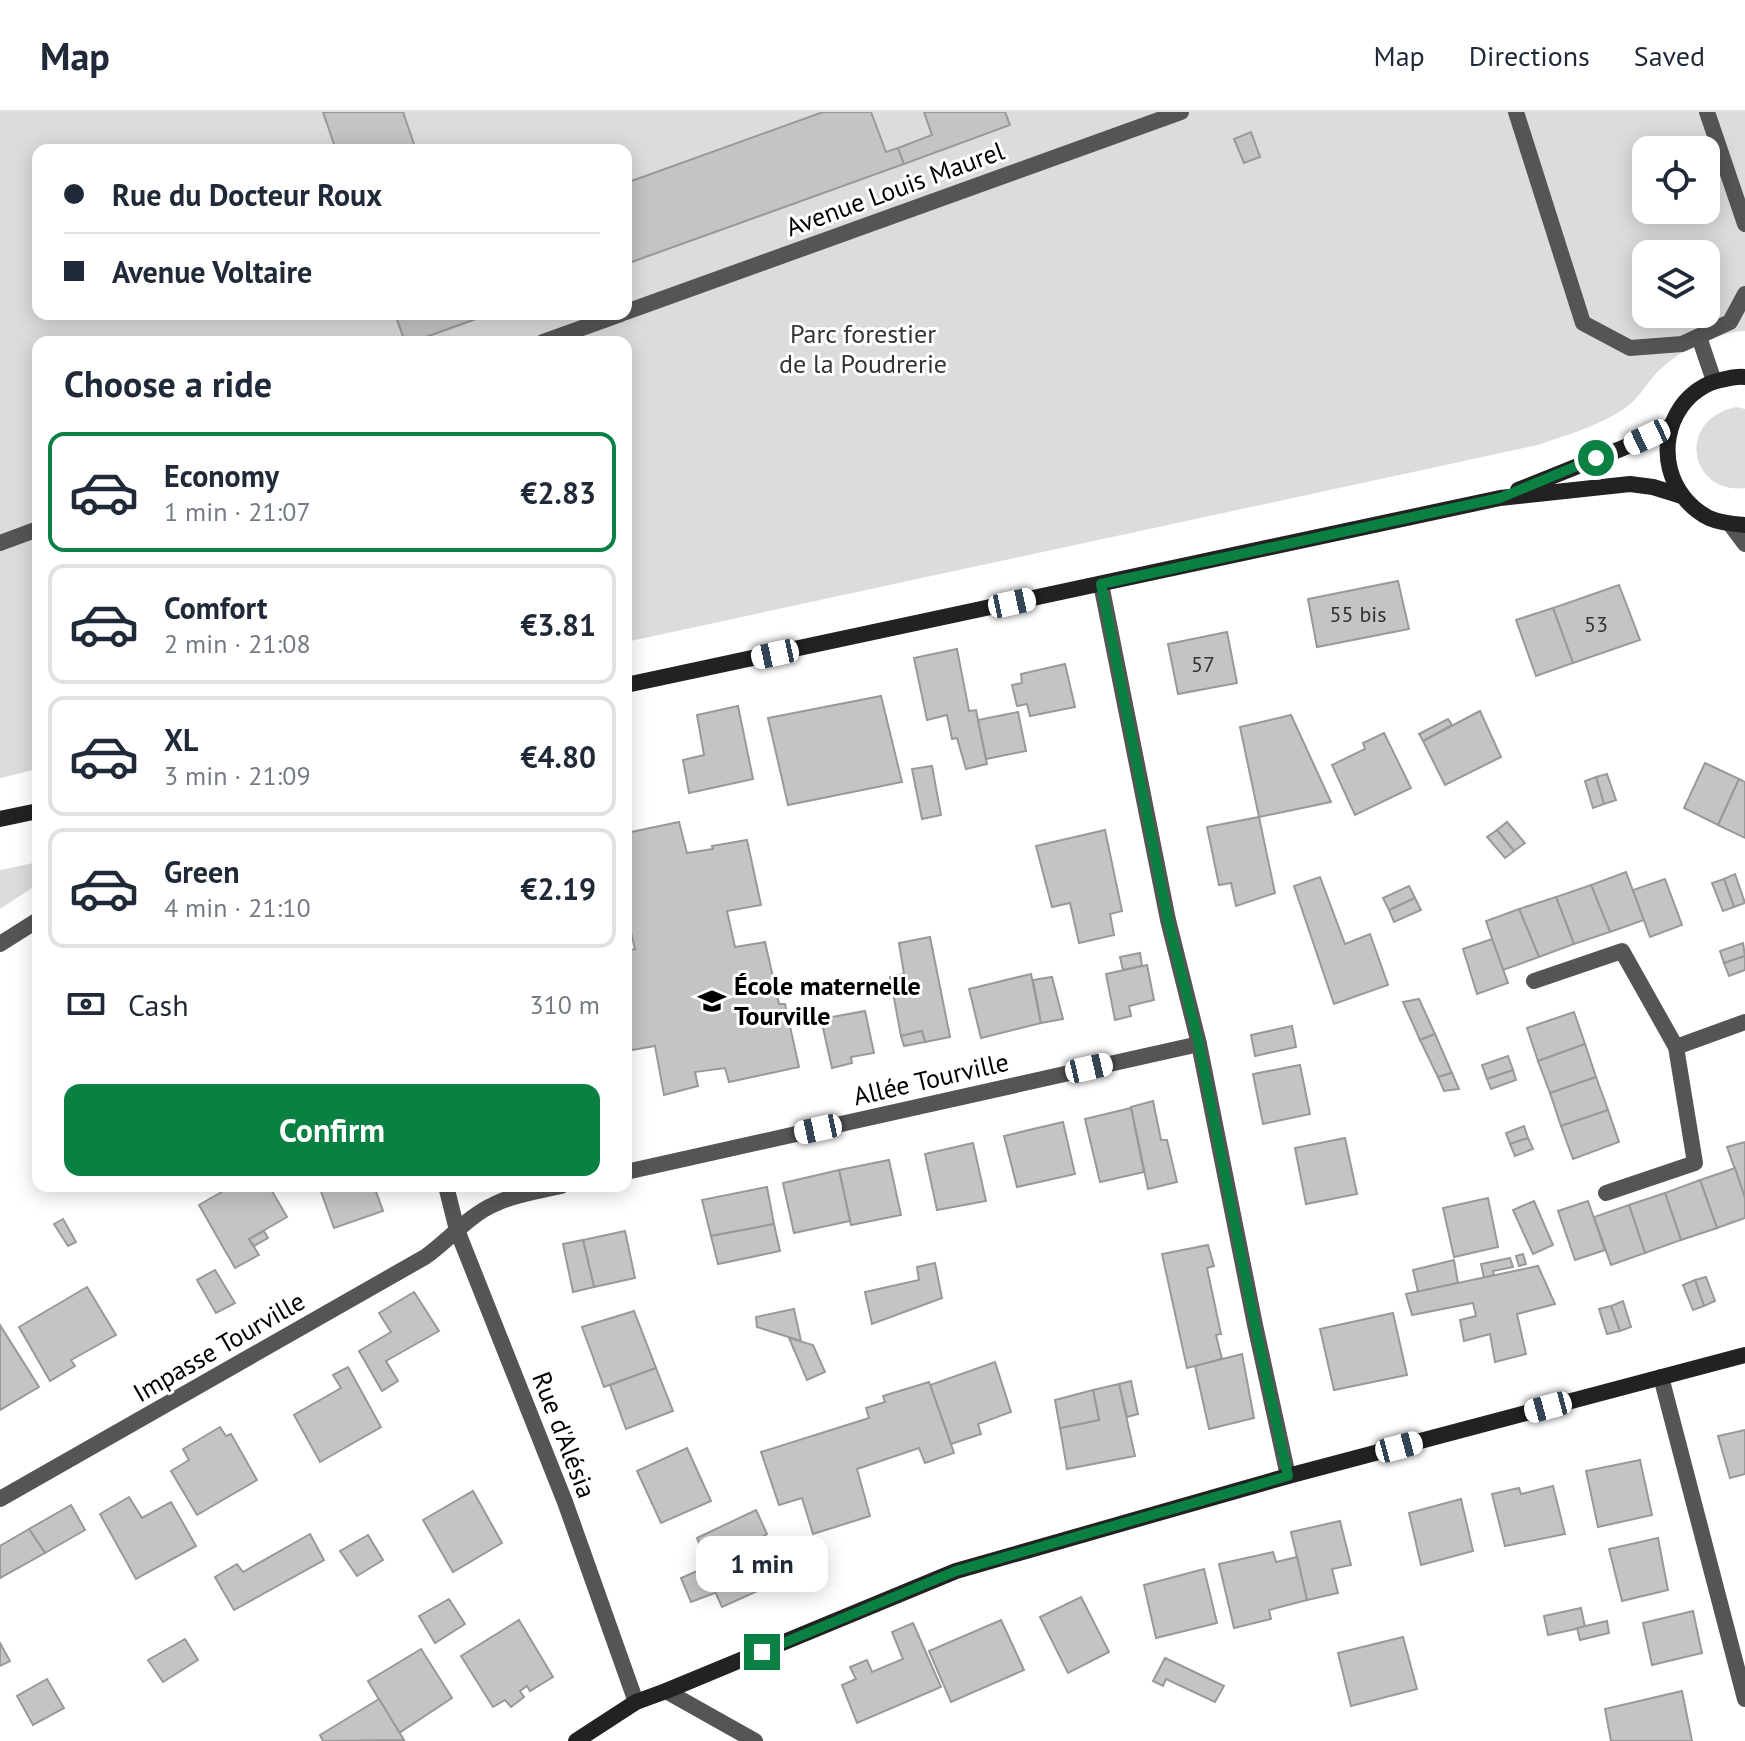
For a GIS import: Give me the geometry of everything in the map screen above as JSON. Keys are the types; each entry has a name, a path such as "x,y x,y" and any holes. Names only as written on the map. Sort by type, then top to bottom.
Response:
{"main road":[{"path":"1738,525 1712,519 1695,510 1682,496 1670,475 1666,452 1671,426 1686,400 1714,381 1745,377"},
{"path":"1500,498 1671,426"},
{"path":"632,684 1500,498 1630,484 1682,496"},
{"path":"0,819 32,812"},
{"path":"576,1741 636,1702 956,1571 1288,1476 1745,1355"}],"street":[{"name":"Avenue Louis Maurel","path":"632,310 1181,112"},
{"path":"1516,112 1583,323 1630,348 1682,344 1730,322 1745,294"},
{"path":"1707,112 1745,224"},
{"name":"Avenue Louis Maurel","path":"560,336 604,320"},
{"path":"1699,337 1714,381"},
{"path":"1738,525 1745,544"},
{"path":"0,543 32,531"},
{"path":"1101,584 1173,942 1199,1044 1288,1476"},
{"path":"0,944 32,924"},
{"path":"1534,981 1622,951 1676,1047 1695,1163 1606,1193"},
{"path":"1676,1047 1745,1022"},
{"name":"Allée Tourville","path":"632,1171 1199,1044"},
{"name":"Rue d'Alésia","path":"448,1192 457,1230 565,1502 636,1702"},
{"path":"457,1230 493,1204 533,1192"},
{"name":"Impasse Tourville","path":"0,1499 425,1257 457,1230"},
{"path":"1661,1377 1745,1699"},
{"path":"666,1691 755,1741"}],"green space":[{"name":"Parc forestier de la Poudrerie","path":"0,112 1745,112 1745,331 1707,340 1683,352 1653,377 1629,406 1604,420 1538,445 632,641 632,336 32,336 32,770 0,778"},
{"path":"1736,407 1745,409 1745,488 1727,487 1712,480 1702,469 1697,455 1697,441 1704,427 1716,415"},
{"path":"32,863 32,888 0,909 0,870"}],"building":[{"path":"323,112 403,112 414,144 334,144"},
{"path":"823,112 871,112 886,152 898,148 904,164 632,262 632,181"},
{"path":"924,112 1005,112 1010,125 904,164 898,148 932,135"},
{"path":"1251,132 1260,157 1244,163 1234,139"},
{"path":"397,320 473,320 429,336 403,336"},
{"path":"1398,581 1409,629 1317,647 1308,599"},
{"path":"1619,585 1640,640 1573,663 1553,608"},
{"path":"1553,608 1573,663 1536,676 1516,620"},
{"path":"1227,632 1237,683 1178,694 1168,644"},
{"path":"957,649 969,711 976,710 987,764 966,769 957,738 952,739 947,715 927,720 914,658"},
{"path":"1065,664 1075,707 1030,716 1027,704 1017,706 1012,685 1022,683 1021,674"},
{"path":"881,696 902,782 788,805 768,718"},
{"path":"738,706 753,779 689,793 683,760 704,755 697,715"},
{"path":"1480,711 1501,757 1445,785 1423,741"},
{"path":"1018,712 1026,751 986,759 978,720"},
{"path":"1291,715 1331,802 1259,817 1240,727"},
{"path":"1448,719 1452,725 1423,741 1419,734"},
{"path":"1384,733 1411,788 1355,815 1332,765 1365,749 1363,743"},
{"path":"1705,763 1739,779 1718,825 1684,808"},
{"path":"932,766 941,815 922,819 912,769"},
{"path":"1607,774 1616,800 1604,804 1596,777"},
{"path":"1596,777 1604,804 1593,808 1585,781"},
{"path":"1739,779 1745,782 1745,838 1718,825"},
{"path":"1259,817 1275,893 1236,906 1231,883 1219,885 1207,827"},
{"path":"679,822 687,853 747,840 761,905 727,911 735,947 765,942 779,1004 785,1004 799,1067 729,1082 725,1068 695,1072 698,1086 664,1095 655,1046 632,1050 632,950 635,949 632,937 632,832"},
{"path":"1507,822 1525,843 1514,851 1497,830"},
{"path":"1105,830 1122,911 1110,914 1114,935 1079,943 1070,903 1052,907 1036,846"},
{"path":"1497,830 1514,851 1505,858 1487,837"},
{"path":"1626,872 1644,920 1610,932 1591,885"},
{"path":"1735,874 1745,903 1734,907 1724,879"},
{"path":"1320,877 1345,944 1370,934 1388,985 1334,1004 1294,886"},
{"path":"1665,879 1682,925 1650,937 1633,890"},
{"path":"1724,879 1734,907 1723,911 1712,883"},
{"path":"1591,885 1610,932 1574,944 1556,897"},
{"path":"1409,886 1415,898 1389,910 1383,898"},
{"path":"1556,897 1574,944 1539,957 1519,909"},
{"path":"1415,898 1421,910 1394,922 1389,910"},
{"path":"1519,909 1539,957 1503,970 1486,921"},
{"path":"930,937 950,1037 925,1042 922,1031 901,1036 890,977 904,974 899,943"},
{"path":"1492,939 1508,983 1477,994 1463,949"},
{"path":"1743,943 1745,956 1724,963 1720,951"},
{"path":"1140,953 1142,966 1123,970 1120,957"},
{"path":"1745,956 1745,970 1729,976 1724,963"},
{"path":"1147,965 1154,1000 1129,1006 1131,1016 1115,1020 1106,974"},
{"path":"1031,974 1041,1023 981,1038 969,989"},
{"path":"1052,977 1063,1019 1041,1023 1033,980"},
{"path":"1419,999 1435,1034 1420,1040 1403,1002"},
{"path":"865,1011 874,1053 851,1057 852,1063 832,1068 821,1019"},
{"path":"1574,1012 1585,1044 1538,1061 1527,1028"},
{"path":"1292,1026 1296,1047 1255,1056 1251,1035"},
{"path":"922,1031 925,1042 904,1046 901,1036"},
{"path":"1435,1034 1452,1073 1438,1077 1420,1040"},
{"path":"1585,1044 1596,1077 1550,1093 1538,1061"},
{"path":"1508,1056 1513,1070 1487,1079 1482,1065"},
{"path":"1300,1065 1310,1114 1263,1124 1253,1074"},
{"path":"1513,1070 1516,1080 1491,1089 1487,1079"},
{"path":"1452,1073 1459,1089 1444,1091 1438,1077"},
{"path":"1596,1077 1608,1110 1561,1126 1550,1093"},
{"path":"1153,1101 1161,1140 1167,1140 1177,1182 1148,1189 1131,1107"},
{"path":"1131,1108 1144,1172 1100,1182 1085,1119"},
{"path":"1608,1110 1619,1142 1573,1159 1561,1126"},
{"path":"1063,1122 1075,1174 1017,1187 1004,1136"},
{"path":"1524,1126 1528,1138 1510,1144 1506,1133"},
{"path":"1345,1138 1357,1194 1306,1204 1295,1148"},
{"path":"1528,1138 1533,1149 1515,1156 1510,1144"},
{"path":"1745,1142 1745,1198 1727,1147"},
{"path":"973,1143 986,1201 937,1210 925,1154"},
{"path":"889,1160 901,1215 851,1225 839,1170"},
{"path":"1735,1168 1745,1198 1745,1218 1717,1228 1700,1180"},
{"path":"839,1170 850,1221 794,1233 783,1183"},
{"path":"1700,1180 1717,1228 1681,1240 1665,1193"},
{"path":"767,1187 774,1224 711,1236 702,1200"},
{"path":"222,1192 272,1192 287,1217 249,1239 259,1255 235,1268 199,1205"},
{"path":"321,1192 376,1192 383,1211 334,1228"},
{"path":"1665,1193 1681,1240 1645,1253 1629,1205"},
{"path":"1488,1198 1498,1247 1454,1257 1443,1208"},
{"path":"1534,1201 1553,1245 1533,1254 1513,1210"},
{"path":"1588,1201 1605,1250 1575,1260 1558,1211"},
{"path":"1629,1205 1645,1253 1611,1265 1594,1217"},
{"path":"63,1219 76,1242 68,1246 54,1224"},
{"path":"774,1224 780,1251 718,1264 711,1236"},
{"path":"264,1231 268,1238 254,1246 249,1239"},
{"path":"625,1231 635,1278 594,1287 583,1240"},
{"path":"583,1240 594,1287 573,1292 563,1244"},
{"path":"1208,1245 1214,1266 1207,1268 1221,1334 1216,1335 1222,1359 1187,1368 1162,1254"},
{"path":"1523,1254 1526,1264 1519,1266 1516,1256"},
{"path":"1510,1258 1513,1267 1493,1271 1494,1275 1484,1278 1481,1264"},
{"path":"1454,1260 1458,1283 1418,1292 1413,1270"},
{"path":"935,1263 942,1298 872,1324 865,1292 919,1280 917,1267"},
{"path":"1538,1266 1555,1304 1517,1314 1526,1354 1495,1362 1490,1334 1464,1341 1460,1320 1476,1316 1473,1303 1412,1315 1406,1294"},
{"path":"215,1270 235,1303 216,1313 197,1280"},
{"path":"1706,1277 1715,1301 1704,1306 1695,1280"},
{"path":"1695,1280 1704,1306 1693,1310 1683,1285"},
{"path":"87,1287 116,1335 71,1360 75,1366 50,1381 19,1327"},
{"path":"414,1292 439,1331 386,1361 398,1381 382,1391 359,1351 391,1332 379,1313"},
{"path":"1623,1301 1631,1327 1620,1331 1611,1306"},
{"path":"1611,1306 1620,1331 1607,1334 1599,1309"},
{"path":"794,1309 801,1341 757,1327 756,1317"},
{"path":"634,1311 656,1368 604,1387 582,1327"},
{"path":"1393,1313 1407,1375 1334,1390 1320,1329"},
{"path":"0,1325 39,1387 0,1410"},
{"path":"789,1338 813,1345 825,1372 807,1380"},
{"path":"1242,1354 1254,1418 1209,1429 1195,1366"},
{"path":"995,1362 1011,1412 978,1424 981,1434 951,1444 930,1385"},
{"path":"348,1367 381,1427 320,1462 294,1415 341,1388 333,1375"},
{"path":"656,1368 673,1411 626,1429 610,1385"},
{"path":"1131,1381 1138,1414 1127,1417 1119,1384"},
{"path":"929,1382 954,1453 925,1463 919,1448 857,1469 870,1516 813,1534 802,1498 779,1505 761,1452 869,1418 866,1408 885,1402 883,1396"},
{"path":"1119,1384 1135,1456 1067,1469 1060,1428 1099,1420 1093,1390"},
{"path":"1093,1390 1099,1420 1060,1428 1055,1400"},
{"path":"220,1427 226,1436 231,1434 257,1480 197,1515 171,1471 189,1460 183,1449"},
{"path":"1745,1430 1745,1474 1730,1478 1718,1436"},
{"path":"687,1448 711,1501 661,1523 637,1471"},
{"path":"1640,1460 1652,1515 1598,1527 1586,1471"},
{"path":"1553,1486 1565,1534 1505,1546 1492,1494 1519,1488 1521,1494"},
{"path":"473,1491 502,1543 453,1572 423,1520"},
{"path":"129,1497 142,1518 171,1502 196,1546 136,1579 100,1514"},
{"path":"1461,1499 1473,1551 1421,1565 1409,1513"},
{"path":"71,1505 85,1530 45,1553 29,1529"},
{"path":"756,1510 767,1534 752,1543 771,1585 722,1607 703,1565 707,1562 697,1538"},
{"path":"1340,1521 1351,1565 1332,1569 1338,1593 1307,1600 1291,1532"},
{"path":"29,1529 45,1553 0,1578 0,1546"},
{"path":"310,1534 324,1560 234,1610 215,1577 237,1564 243,1572"},
{"path":"368,1535 383,1560 357,1576 340,1551"},
{"path":"1658,1538 1668,1590 1622,1601 1609,1549"},
{"path":"1273,1552 1276,1562 1297,1557 1307,1600 1269,1610 1271,1619 1234,1628 1219,1564"},
{"path":"704,1568 715,1593 691,1602 681,1578"},
{"path":"1204,1569 1217,1623 1156,1638 1144,1585"},
{"path":"1081,1597 1109,1652 1068,1673 1040,1617"},
{"path":"449,1599 465,1624 435,1643 419,1616"},
{"path":"1581,1608 1585,1627 1548,1635 1544,1616"},
{"path":"1693,1611 1702,1653 1652,1665 1643,1623"},
{"path":"519,1620 553,1677 530,1691 527,1686 520,1691 524,1697 511,1707 505,1700 493,1707 461,1656"},
{"path":"1001,1620 1024,1670 951,1702 929,1651"},
{"path":"1607,1621 1609,1633 1580,1640 1577,1628"},
{"path":"913,1623 941,1687 857,1723 842,1685 856,1679 850,1667 867,1660 872,1672 903,1659 892,1632"},
{"path":"1403,1637 1417,1689 1351,1706 1338,1653"},
{"path":"185,1639 198,1660 163,1682 148,1660"},
{"path":"0,1643 10,1661 0,1666"},
{"path":"421,1649 452,1698 399,1733 368,1681"},
{"path":"1165,1658 1224,1686 1215,1702 1166,1679 1163,1686 1153,1681"},
{"path":"47,1679 64,1708 33,1725 17,1696"},
{"path":"1682,1691 1692,1741 1611,1741 1605,1709"},
{"path":"379,1699 404,1740 323,1741 320,1735"}],"place":[{"name":"École maternelle Tourville","path":"712,1001"}],"route":[{"path":"762,1652 956,1571 1288,1476 1193,1014 1168,920 1101,584 1500,498 1596,458"}]}
